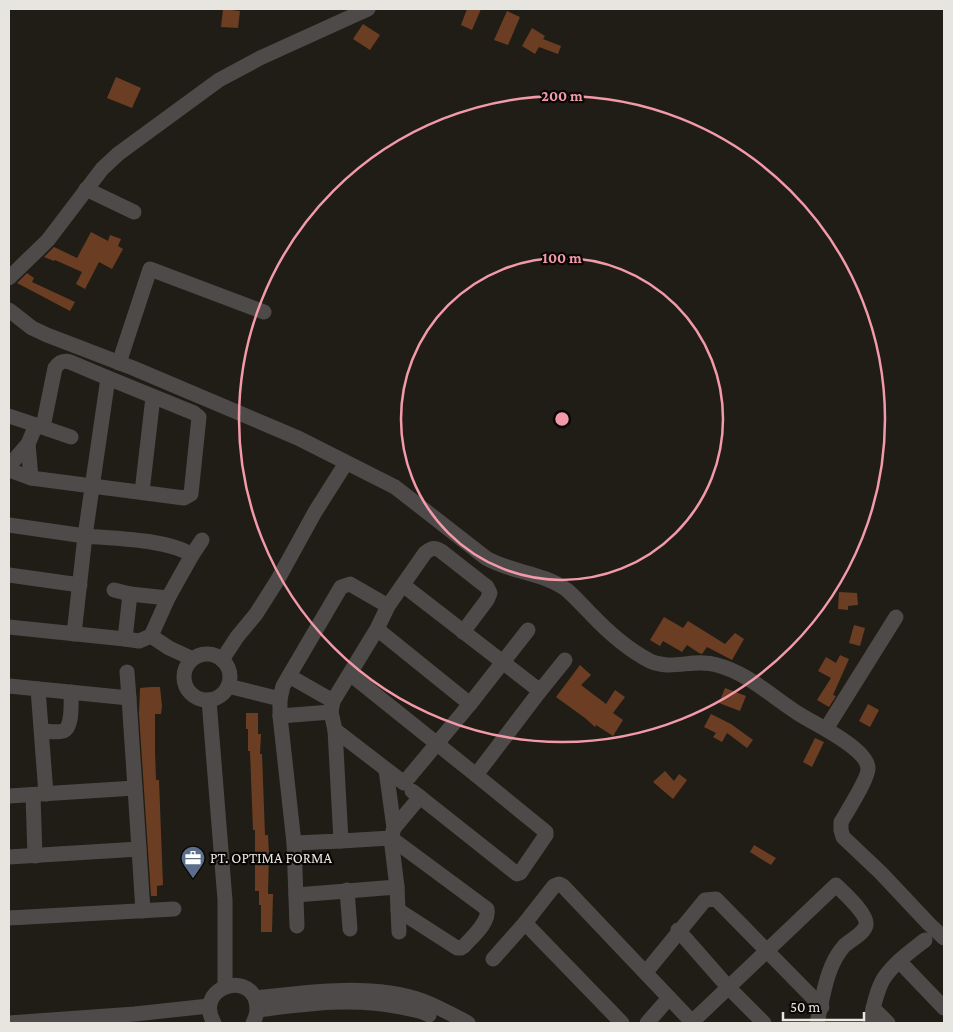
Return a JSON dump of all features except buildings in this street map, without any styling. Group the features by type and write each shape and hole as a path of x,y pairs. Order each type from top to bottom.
{"street":[{"path":"9,278 48,240 102,169 114,158 219,80 260,58 368,9"},
{"path":"86,189 134,212"},
{"path":"119,362 150,269 264,312"},
{"path":"9,310 32,328 47,335 119,362 298,438 395,487 486,558 498,565 545,577 568,591 600,624 630,650 652,662 667,666 703,663 728,668 769,691 804,718 846,742 864,759 868,768 866,776 841,822 842,837 881,873 944,938"},
{"path":"70,362 108,378 197,414 199,417 190,499 32,478 9,468 28,444 39,426 55,368 59,363 70,362"},
{"path":"74,634 85,536 94,485 108,378"},
{"path":"142,492 152,397"},
{"path":"9,416 71,437"},
{"path":"28,444 32,478"},
{"path":"222,660 278,581 315,512 346,463"},
{"path":"9,525 175,547 192,555"},
{"path":"9,627 139,641 151,636 168,598 202,540"},
{"path":"341,841 332,707 377,629 388,606 430,548 436,548 441,551 487,587 490,593 488,600 463,632"},
{"path":"9,575 80,585"},
{"path":"298,926 294,843 280,716 280,698 283,686 340,587 350,584 388,606"},
{"path":"403,585 540,691"},
{"path":"114,590 130,594 168,598"},
{"path":"125,639 130,594"},
{"path":"826,729 896,617"},
{"path":"377,629 470,704"},
{"path":"404,784 528,630"},
{"path":"151,636 169,648 193,659"},
{"path":"208,654 222,660 229,673 228,686 220,696 209,700 197,698 192,694 185,683 185,670 193,659 208,654"},
{"path":"476,775 565,660"},
{"path":"127,672 143,910"},
{"path":"335,730 517,874 520,873 546,835 546,832 350,674"},
{"path":"289,676 332,707"},
{"path":"9,686 129,698"},
{"path":"228,686 280,698"},
{"path":"35,856 42,731 38,689"},
{"path":"42,731 63,731 68,728 70,723 71,692"},
{"path":"209,700 225,900 225,987"},
{"path":"280,716 332,707"},
{"path":"386,770 397,887 399,932"},
{"path":"9,796 135,788"},
{"path":"294,843 341,841 392,833 420,797"},
{"path":"392,833 487,910 488,914 485,921 464,946 457,948 398,910"},
{"path":"9,857 139,849"},
{"path":"493,960 526,923 554,886 559,884 646,972 693,1023 728,987 836,885 861,912 866,925 863,930 844,946 836,957 828,977 817,1023"},
{"path":"296,895 397,887"},
{"path":"347,890 350,929"},
{"path":"646,972 704,900 716,899 822,1007"},
{"path":"9,918 174,909"},
{"path":"526,923 622,1023"},
{"path":"678,930 728,987 764,1023"},
{"path":"870,1023 873,1008 884,978 899,961 925,940"},
{"path":"899,961 943,1004"},
{"path":"211,1015 215,994 225,987 234,985 250,991 255,1010"},
{"path":"255,1010 326,992 368,992 396,994 423,1001 468,1023"},
{"path":"647,1023 669,998"},
{"path":"255,1010 338,1002 380,1003 421,1011 446,1023"},
{"path":"873,1008 888,1023"},
{"path":"9,1023 135,1014 211,1015"},
{"path":"119,1023 211,1015"}],"place":[{"name":"PT. OPTIMA FORMA","path":"193,879"}]}
